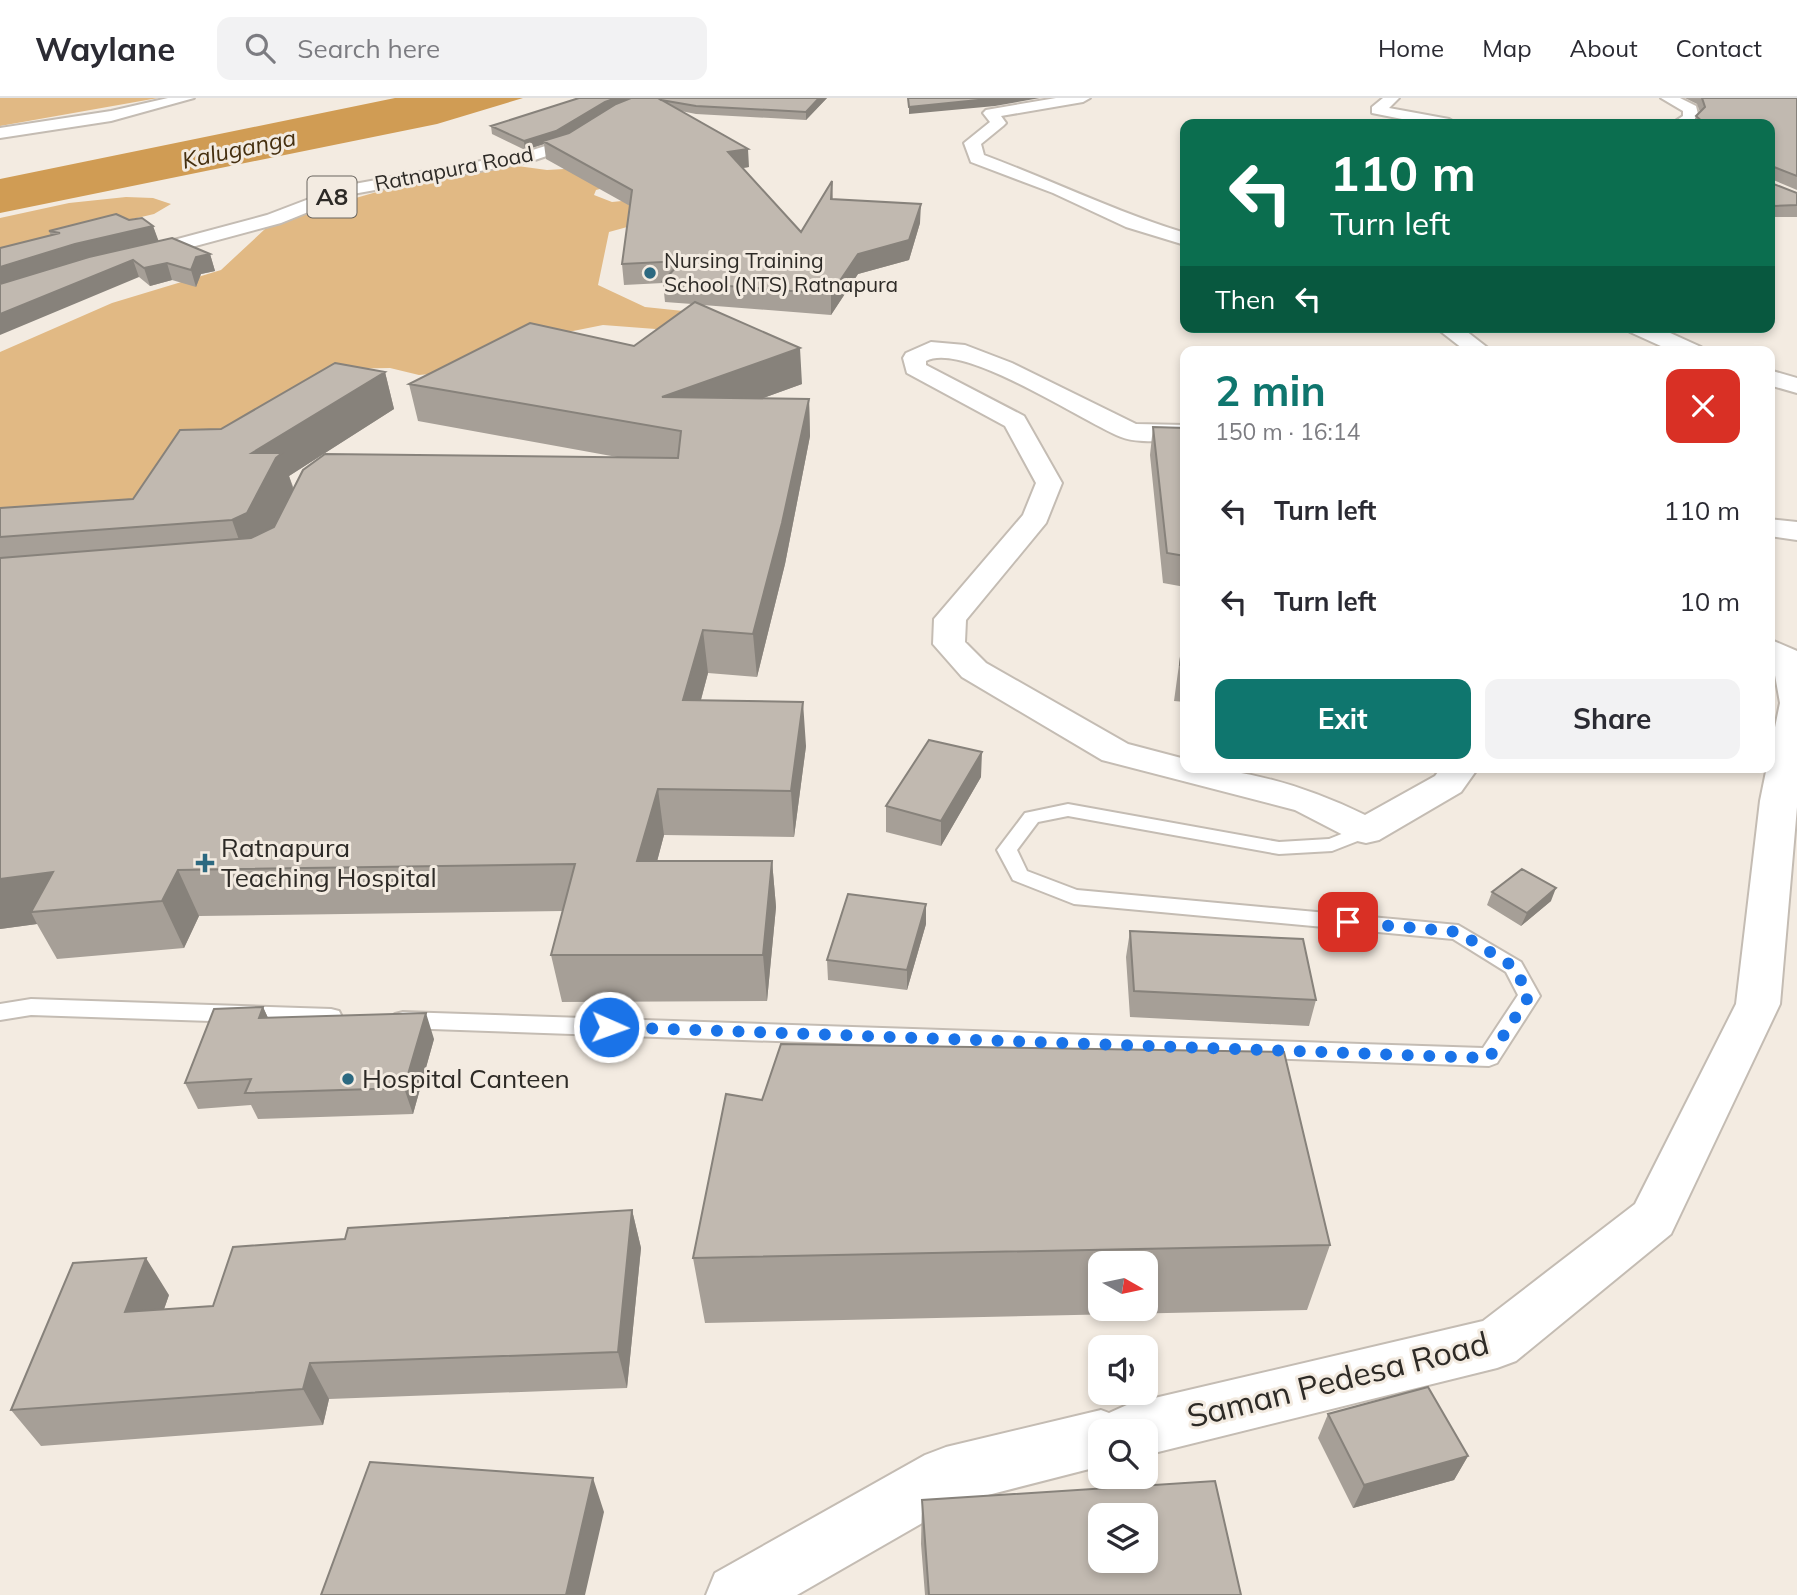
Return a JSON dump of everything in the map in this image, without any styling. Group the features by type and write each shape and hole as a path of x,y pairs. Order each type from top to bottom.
{"main road":[{"path":"0,133 111,116 187,98"},
{"name":"Ratnapura Road","path":"116,261 224,235 349,190 523,159 564,145 612,115 660,98"},
{"path":"1083,98 991,113 998,123 972,143 977,158 1059,189 1133,223 1180,237"},
{"path":"1392,98 1377,110 1423,119"},
{"path":"1668,98 1691,110 1689,119"},
{"path":"1455,333 1473,346"},
{"path":"1651,333 1680,346"},
{"path":"1180,433 1131,432 1004,368 957,350 931,349 914,358 915,368 1016,421 1049,483 1036,517 950,619 949,644 974,670 1115,752 1180,769"},
{"path":"1775,379 1797,386"},
{"path":"1775,528 1797,531"},
{"name":"Saman Pedesa Road","path":"1158,1425 1497,1343 1653,1219 1758,1004 1779,801 1797,702 1788,659 1775,652"},
{"path":"1196,773 1308,802 1366,831 1448,784 1457,773"},
{"path":"737,1595 946,1476 1088,1441"}],"lane":[{"path":"378,1019 1489,1058 1529,996 1514,967 1458,932 1074,897 1020,875 1007,850 1032,817 1068,810 1279,848 1332,845 1366,831"},
{"path":"0,1012 31,1007 350,1018"}],"shaded area":[{"path":"0,98 158,98 0,126"},
{"path":"510,165 547,170 581,168 626,182 596,190 594,195 612,202 653,198 638,224 609,232 598,285 645,307 721,315 708,333 603,325 558,334 453,372 419,375 390,368 335,369 134,500 0,524 0,352 112,303 221,270 265,229 321,208 394,187"},
{"path":"126,197 153,198 171,204 154,214 78,232 0,258 0,218 69,203"}],"water":[{"name":"Kaluganga","path":"395,98 523,98 437,124 0,213 0,179"}],"building":[{"path":"579,98 616,98 556,131 524,141 491,126"},
{"path":"631,98 658,98 748,149 728,152 801,232 832,181 831,199 921,204 909,240 858,254 831,294 663,281 682,261 622,264 632,190 543,141 569,133 616,104"},
{"path":"658,98 819,98 806,112 696,106"},
{"path":"908,98 998,98 909,107"},
{"path":"1702,98 1797,98 1797,176 1775,167 1775,119 1699,119 1696,116 1705,107"},
{"path":"1775,185 1797,193 1797,205 1775,206"},
{"path":"116,214 129,220 142,218 153,226 75,244 0,267 0,248 60,233 49,231"},
{"path":"172,238 210,254 196,257 191,270 167,263 144,268 133,260 0,314 0,284 89,257"},
{"path":"695,302 800,348 662,397 809,399 782,523 753,634 703,630 683,700 803,702 791,791 658,789 637,861 772,861 763,955 551,955 575,864 178,870 162,901 31,912 53,872 0,879 0,558 251,538 274,527 303,470 325,454 678,458 681,431 409,384 530,323 634,346"},
{"path":"335,363 385,372 252,453 282,453 276,458 247,513 232,520 0,537 0,508 133,499 180,430 221,429"},
{"path":"1153,427 1180,428 1180,555 1167,553"},
{"path":"929,740 982,752 941,821 886,806"},
{"path":"1522,869 1556,888 1527,913 1492,892"},
{"path":"848,894 926,904 907,970 827,960"},
{"path":"1130,931 1303,939 1316,1000 1134,991"},
{"path":"263,1007 259,1018 426,1013 404,1088 245,1093 251,1079 185,1083 214,1009"},
{"path":"781,1044 1284,1052 1330,1245 693,1258 726,1094 762,1100"},
{"path":"632,1210 618,1352 310,1363 303,1389 11,1410 73,1263 146,1258 125,1312 213,1306 233,1247 345,1239 348,1228"},
{"path":"1428,1387 1468,1456 1364,1485 1328,1414"},
{"path":"370,1462 593,1478 566,1595 321,1595"},
{"path":"1215,1481 1241,1595 929,1595 922,1500 1092,1489 1158,1489 1158,1485"}],"place":[{"name":"Nursing Training School (NTS) Ratnapura","path":"650,273"},
{"name":"Ratnapura Teaching Hospital","path":"205,863"},
{"name":"Hospital Canteen","path":"348,1079"}],"route":[{"path":"609,1027 1489,1058 1529,996 1514,967 1458,932 1348,922"}]}
